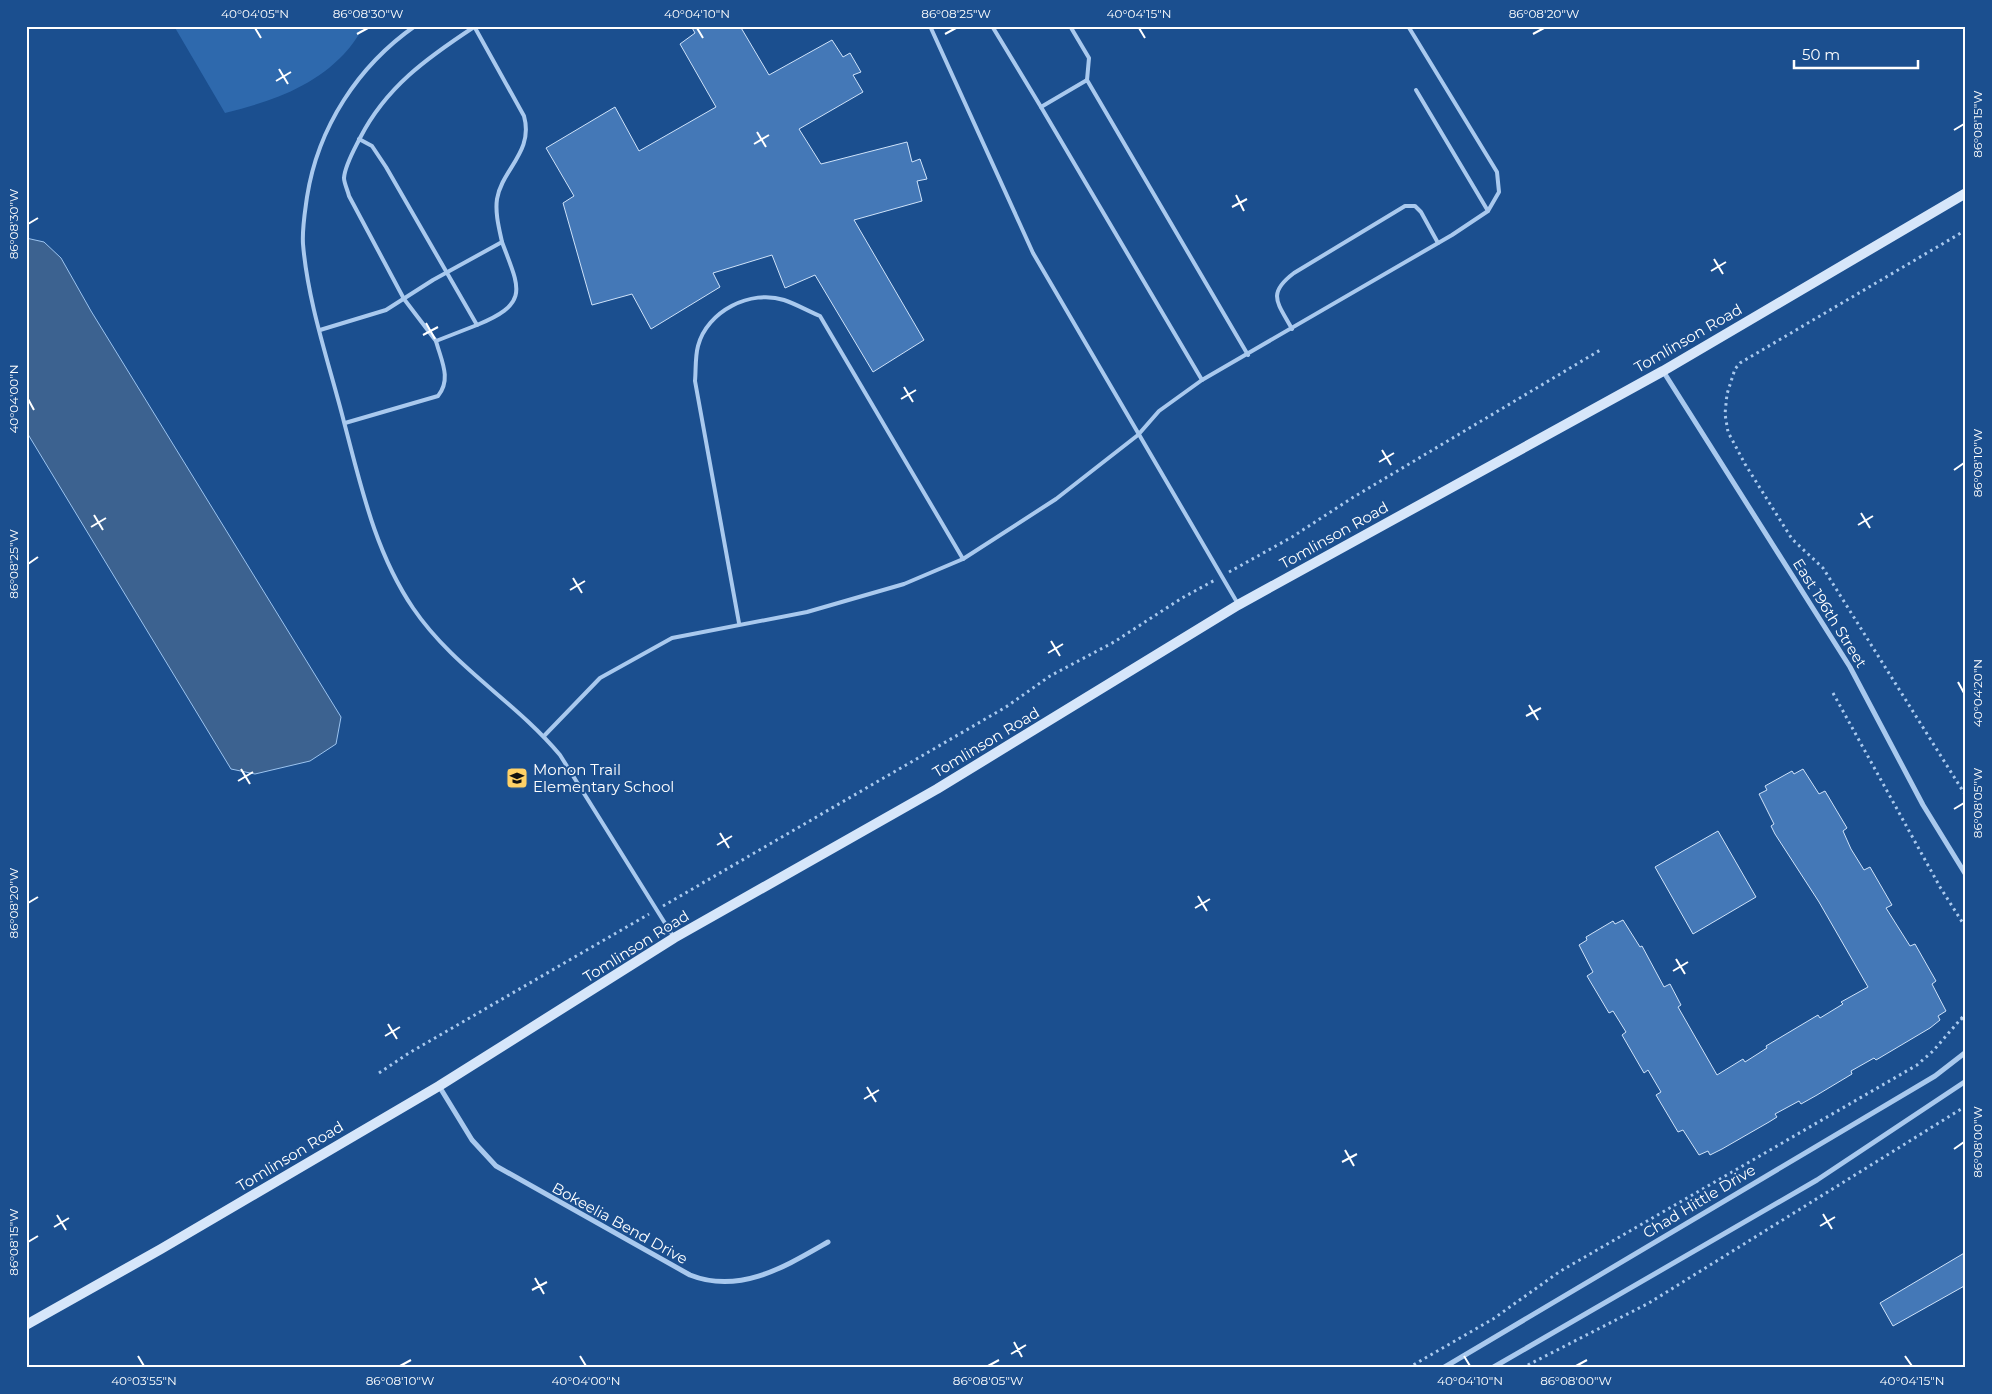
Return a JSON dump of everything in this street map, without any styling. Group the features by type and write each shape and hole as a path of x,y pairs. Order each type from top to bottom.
{"street":[{"name":"Tomlinson Road","path":"26,1325 162,1249 439,1086 674,938 937,789 1238,605 1663,370 1966,193"},
{"name":"East 196th Street","path":"1663,370 1842,654 1934,824 1966,875"},
{"name":"Chad Hittle Drive","path":"1443,1368 1935,1076 1966,1052"},
{"path":"1492,1368 1833,1170 1966,1081"},
{"name":"Bokeelia Bend Drive","path":"439,1086 472,1140 496,1166 690,1276 714,1282 745,1281 776,1270 828,1242"}],"lane":[{"path":"415,26 389,46 350,89 325,133 315,160 306,206 303,242 320,330 368,512 384,554 411,605 449,653 544,736 574,776 674,938"},
{"path":"345,423 438,396 446,383 436,342 404,299 349,196 344,178 351,155 371,116 394,88 420,64 474,26 524,116 527,129 522,147 497,197 496,213 502,242 518,286 513,305 497,317 436,342"},
{"path":"930,26 1033,253 1238,605"},
{"path":"992,26 1202,380"},
{"path":"1070,26 1090,58 1087,80 1248,355"},
{"path":"544,736 600,678 672,638 807,612 904,584 963,560 1056,499 1138,435 1159,411 1202,380 1438,243 1488,211 1499,192 1497,172 1408,26"},
{"path":"1041,107 1087,80"},
{"path":"1416,90 1488,211"},
{"path":"359,139 372,146 386,167 477,325"},
{"path":"1292,329 1276,300 1276,292 1280,284 1294,273 1405,206 1414,206 1422,212 1438,243"},
{"path":"320,330 386,310 447,272 502,242"},
{"path":"739,624 694,381 698,346 708,325 723,311 756,296 783,299 820,316 963,560"}],"path":[{"path":"1966,230 1740,363 1730,380 1725,414 1728,432 1745,464 1792,539 1823,568 1966,796"},
{"path":"378,1073 409,1053 1006,707 1050,676 1114,642 1182,598 1292,537 1352,498 1602,349"},
{"path":"1833,693 1940,887 1966,928"},
{"path":"1408,1368 1493,1319 1559,1272 1917,1065 1933,1051 1966,1013"},
{"path":"1962,1018 1966,1022"},
{"path":"1522,1368 1643,1306 1966,1106"}],"shaded area":[{"path":"174,26 365,26 344,54 332,66 304,85 258,104 225,113"},
{"path":"26,238 44,242 61,258 91,311 341,717 336,744 310,761 255,774 231,769 26,431"}],"building":[{"path":"691,26 740,26 769,75 832,40 843,57 850,53 861,72 853,75 863,92 799,129 821,164 907,142 912,162 920,159 927,179 917,181 922,201 854,220 924,340 873,372 815,275 785,288 772,255 713,273 720,287 651,329 632,294 592,305 563,203 574,196 546,148 615,107 639,151 716,107 680,44 695,33"},
{"path":"1803,769 1819,794 1825,791 1847,828 1843,831 1851,849 1864,870 1870,867 1892,905 1886,908 1910,946 1915,944 1936,981 1932,984 1946,1011 1938,1016 1940,1020 1930,1028 1876,1060 1874,1058 1851,1071 1852,1074 1817,1095 1801,1104 1799,1101 1775,1114 1777,1117 1722,1149 1710,1155 1708,1151 1699,1155 1683,1130 1678,1132 1656,1095 1661,1092 1648,1070 1644,1073 1622,1035 1626,1032 1613,1011 1609,1013 1587,976 1593,972 1579,945 1587,940 1586,937 1613,921 1615,924 1623,920 1640,947 1642,946 1664,987 1670,984 1681,1005 1678,1007 1717,1075 1743,1059 1745,1062 1767,1048 1766,1046 1818,1015 1820,1018 1843,1004 1841,1002 1868,987 1819,902 1775,834 1771,826 1774,824 1759,794 1767,790 1765,786 1792,771 1794,774"},
{"path":"1718,831 1756,897 1693,934 1655,867"},
{"path":"1966,1252 1966,1285 1893,1326 1880,1303"}],"place":[{"name":"Monon Trail Elementary School","path":"517,778"}]}
